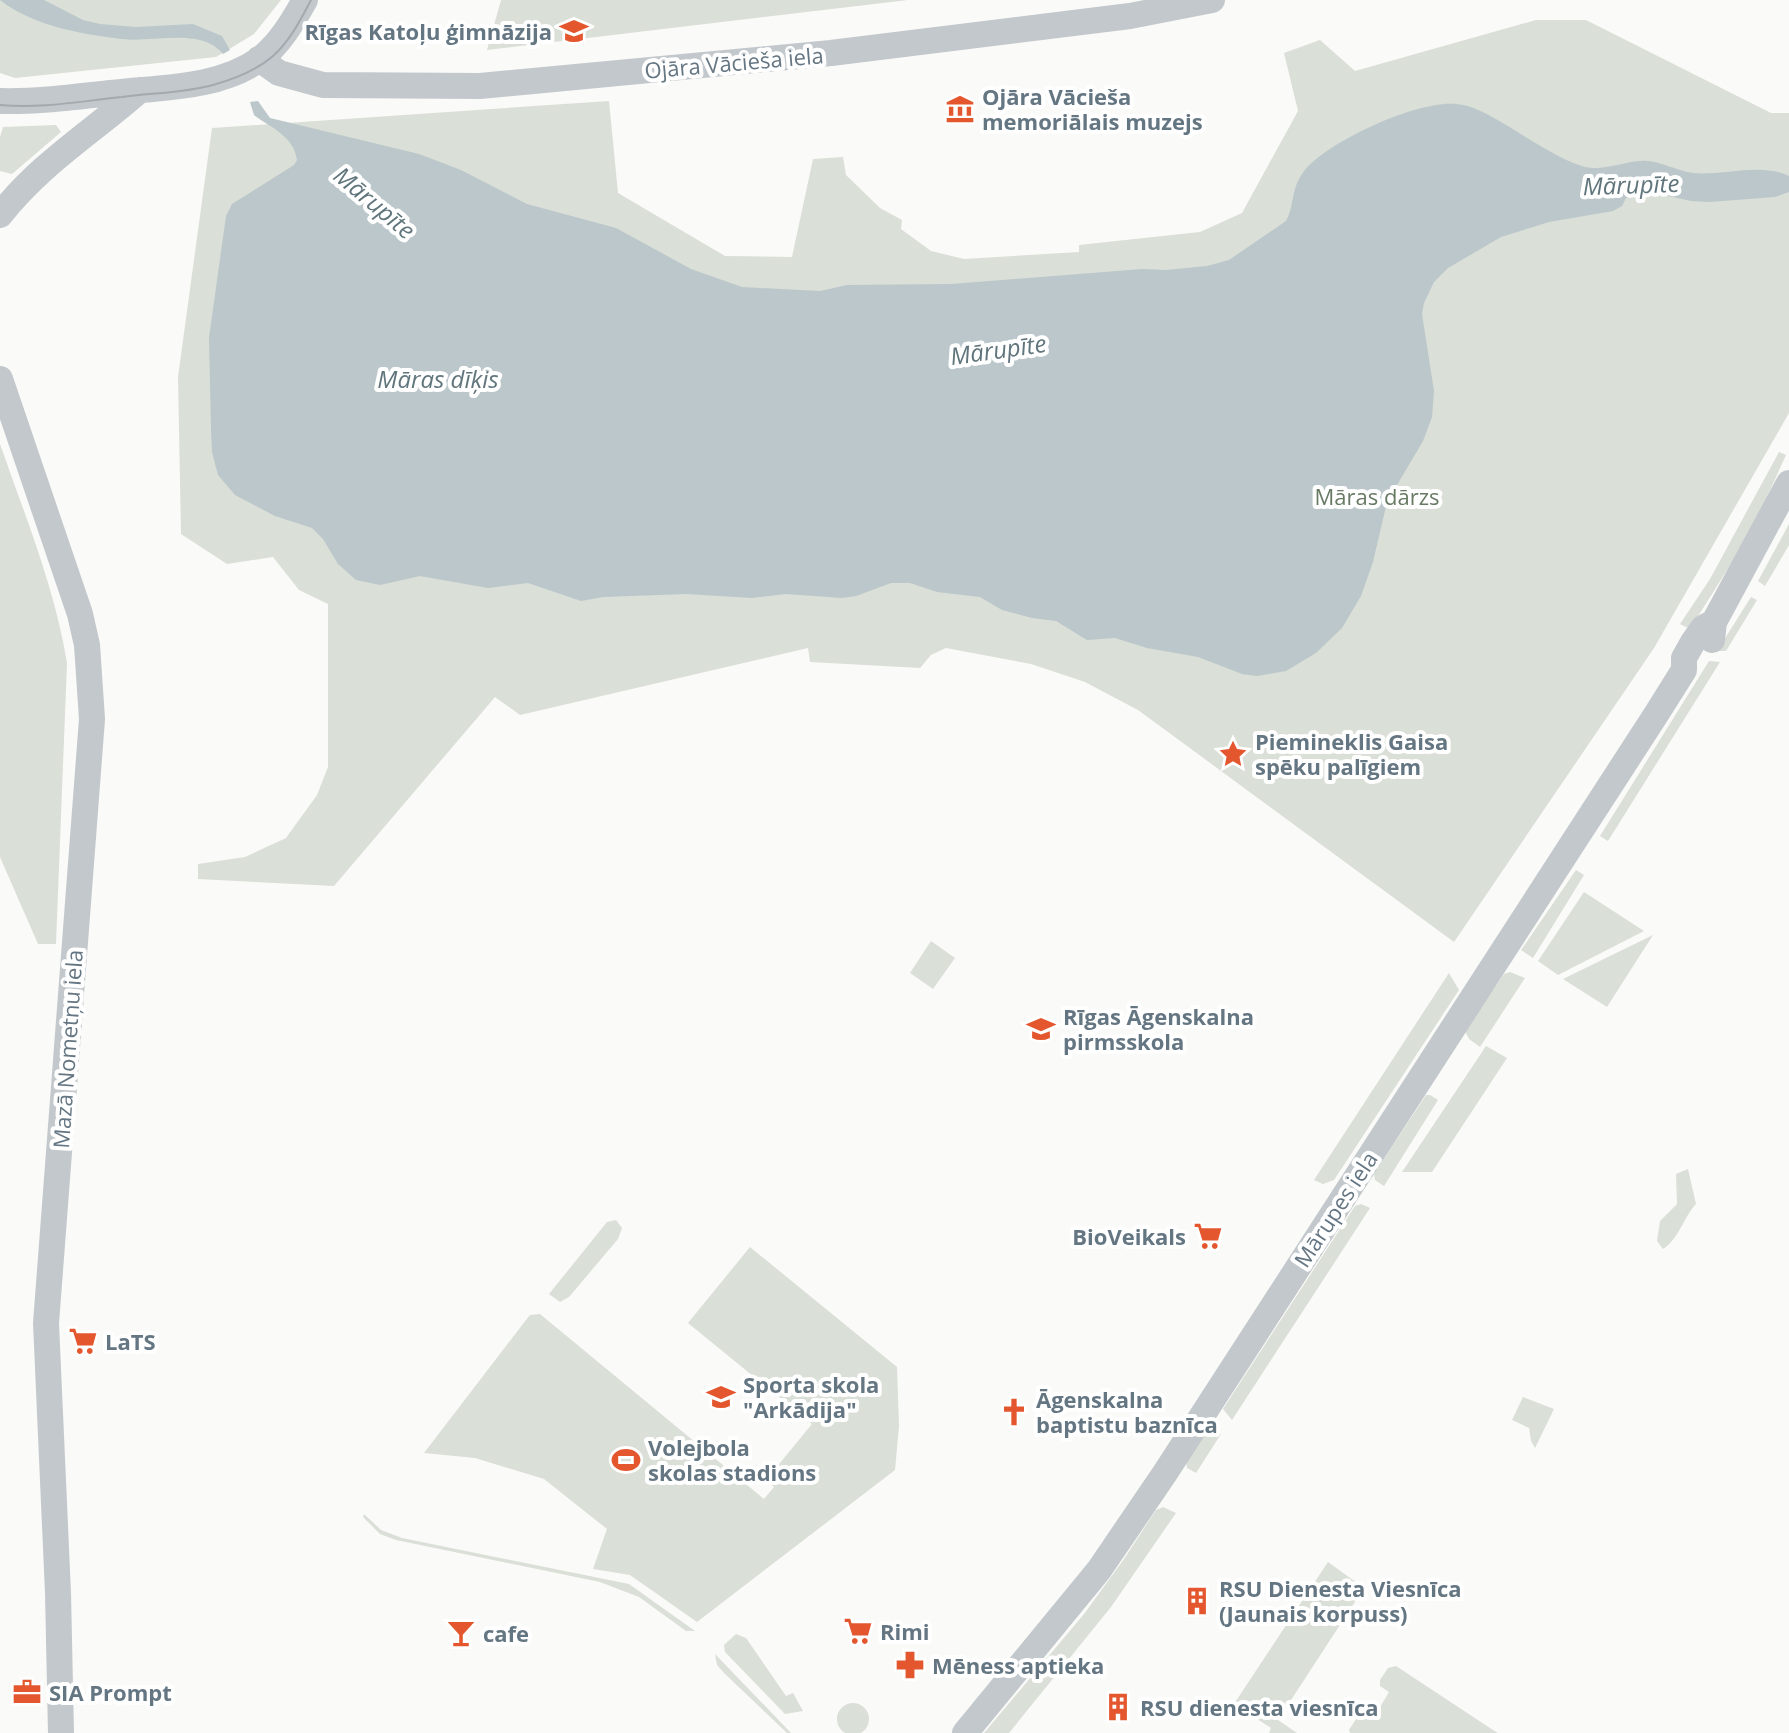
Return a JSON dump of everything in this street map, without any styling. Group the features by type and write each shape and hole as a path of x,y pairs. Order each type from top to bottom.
{"street":[{"path":"0,101 141,90 220,78 259,59 283,35 305,0"},
{"name":"Ojāra Vācieša iela","path":"259,59 279,73 323,85 480,86 831,53 1130,16 1212,0"},
{"path":"0,215 54,157 141,90"},
{"name":"Mazā Nometņu iela","path":"0,379 80,614 91,678 91,734 46,1323 61,1733"},
{"name":"Mārupes iela","path":"965,1733 1099,1570 1140,1509 1684,670 1684,658 1703,628 1714,622 1789,483"}],"green space":[{"path":"0,0 281,0 254,34 216,57 15,78 0,73"},
{"name":"Rīgas Katoļu ģimnāzija","path":"501,0 908,0 487,50"},
{"name":"Māras dārzs","path":"1536,20 1586,20 1771,113 1789,113 1789,413 1654,648 1454,942 1138,710 1085,682 1031,664 946,648 931,655 920,668 810,662 808,648 520,715 495,697 334,886 198,879 198,864 245,857 286,838 317,795 328,767 328,604 299,590 273,557 227,564 181,534 178,377 212,128 609,101 618,193 725,256 792,257 813,159 843,157 846,175 880,208 902,220 901,229 931,251 964,259 1079,252 1079,245 1200,232 1242,213 1298,111 1284,53 1320,40 1355,71"},
{"path":"56,125 61,132 12,174 0,171 3,127"},
{"path":"0,444 47,580 67,663 56,944 38,944 0,857"},
{"path":"1779,452 1786,455 1751,532 1690,629 1680,624 1710,579"},
{"path":"1789,524 1789,545 1765,586 1758,581"},
{"path":"1751,597 1757,600 1726,651 1717,651"},
{"path":"1709,661 1720,662 1608,841 1600,836"},
{"path":"1576,870 1584,875 1533,958 1521,950"},
{"path":"1584,892 1644,931 1558,975 1538,961"},
{"path":"1653,935 1607,1007 1563,979"},
{"path":"931,941 955,958 933,989 910,973"},
{"path":"1510,972 1525,978 1480,1047 1469,1039 1465,1031 1504,974"},
{"path":"1449,973 1459,990 1334,1180 1323,1184 1314,1180"},
{"path":"1486,1046 1507,1058 1432,1172 1402,1172"},
{"path":"1426,1095 1438,1100 1384,1186 1375,1180 1374,1174"},
{"path":"1688,1169 1696,1204 1673,1240 1663,1249 1657,1241 1660,1221 1677,1204 1676,1174"},
{"path":"1361,1204 1370,1208 1232,1420 1223,1409 1355,1206"},
{"path":"616,1220 622,1228 618,1239 569,1297 560,1302 549,1294 607,1222"},
{"path":"750,1247 897,1367 899,1426 895,1470 697,1622 630,1575 593,1569 607,1529 544,1479 475,1458 424,1453 530,1315 540,1314 764,1499 774,1487 766,1480 812,1424 688,1323"},
{"path":"1523,1397 1554,1409 1535,1448 1529,1428 1512,1420"},
{"path":"1210,1426 1221,1434 1196,1473 1187,1468 1186,1460"},
{"path":"1163,1507 1176,1513 1111,1607 1009,1733 984,1733 1084,1614 1156,1510"},
{"path":"364,1514 381,1530 402,1538 629,1584 695,1631 686,1631 639,1597 600,1582 396,1540 380,1534 363,1517"},
{"path":"1328,1562 1364,1588 1278,1720 1297,1733 1269,1733 1271,1728 1234,1704"},
{"path":"736,1634 746,1638 786,1696 793,1693 803,1711 785,1714 725,1652 724,1645"},
{"path":"715,1654 791,1733 787,1733 724,1673 717,1665"},
{"path":"1396,1666 1498,1733 1350,1733 1365,1705 1379,1709 1389,1692 1380,1686 1380,1680 1388,1668"},
{"path":"853,1703 864,1708 869,1719 864,1730 853,1735 842,1730 837,1719 842,1708"}],"water":[{"path":"0,0 44,0 83,20 100,24 136,27 193,24 222,36 230,50 223,54 214,46 189,38 134,40 74,31 27,16"},
{"name":"Māras dīķis","path":"258,101 270,118 419,154 461,170 527,204 616,228 691,269 742,287 820,291 847,285 951,284 1207,266 1229,260 1286,221 1304,171 1333,147 1375,125 1440,104 1456,104 1479,110 1582,166 1598,168 1647,161 1693,173 1766,170 1789,176 1789,192 1775,197 1710,202 1664,195 1626,198 1622,206 1613,211 1549,222 1501,237 1448,268 1434,282 1422,314 1434,391 1432,417 1423,441 1387,502 1373,562 1361,596 1342,628 1316,653 1286,671 1257,676 1242,674 1198,657 1147,648 1115,638 1087,640 1056,621 1002,610 980,597 937,592 910,583 891,583 842,598 786,594 752,598 687,594 603,597 581,601 528,583 488,588 420,576 380,585 356,580 338,564 323,539 312,528 275,516 235,495 218,475 212,452 209,338 226,216 232,204 294,165 297,160 287,139 254,115 250,102"}],"tram line":[{"path":"0,105 46,105 179,91 229,80 260,66 273,56 295,30 311,0"}],"place":[{"name":"Rīgas Katoļu ģimnāzija","path":"574,31"},
{"name":"Ojāra Vācieša memoriālais muzejs","path":"960,109"},
{"name":"Piemineklis Gaisa spēku palīgiem","path":"1233,754"},
{"name":"Rīgas Āgenskalna pirmsskola","path":"1041,1029"},
{"name":"BioVeikals","path":"1208,1236"},
{"name":"LaTS","path":"83,1341"},
{"name":"Sporta skola \"Arkādija\"","path":"721,1397"},
{"name":"Āgenskalna baptistu baznīca","path":"1014,1412"},
{"name":"Volejbola skolas stadions","path":"626,1460"},
{"name":"RSU Dienesta Viesnīca (Jaunais korpuss)","path":"1197,1601"},
{"name":"Rimi","path":"858,1631"},
{"name":"cafe","path":"461,1633"},
{"name":"Mēness aptieka","path":"910,1665"},
{"name":"SIA Prompt","path":"27,1692"},
{"name":"RSU dienesta viesnīca","path":"1118,1707"}],"water label":[{"name":"Mārupīte","path":"1631,184"},
{"name":"Mārupīte","path":"375,202"},
{"name":"Mārupīte","path":"998,349"}]}
